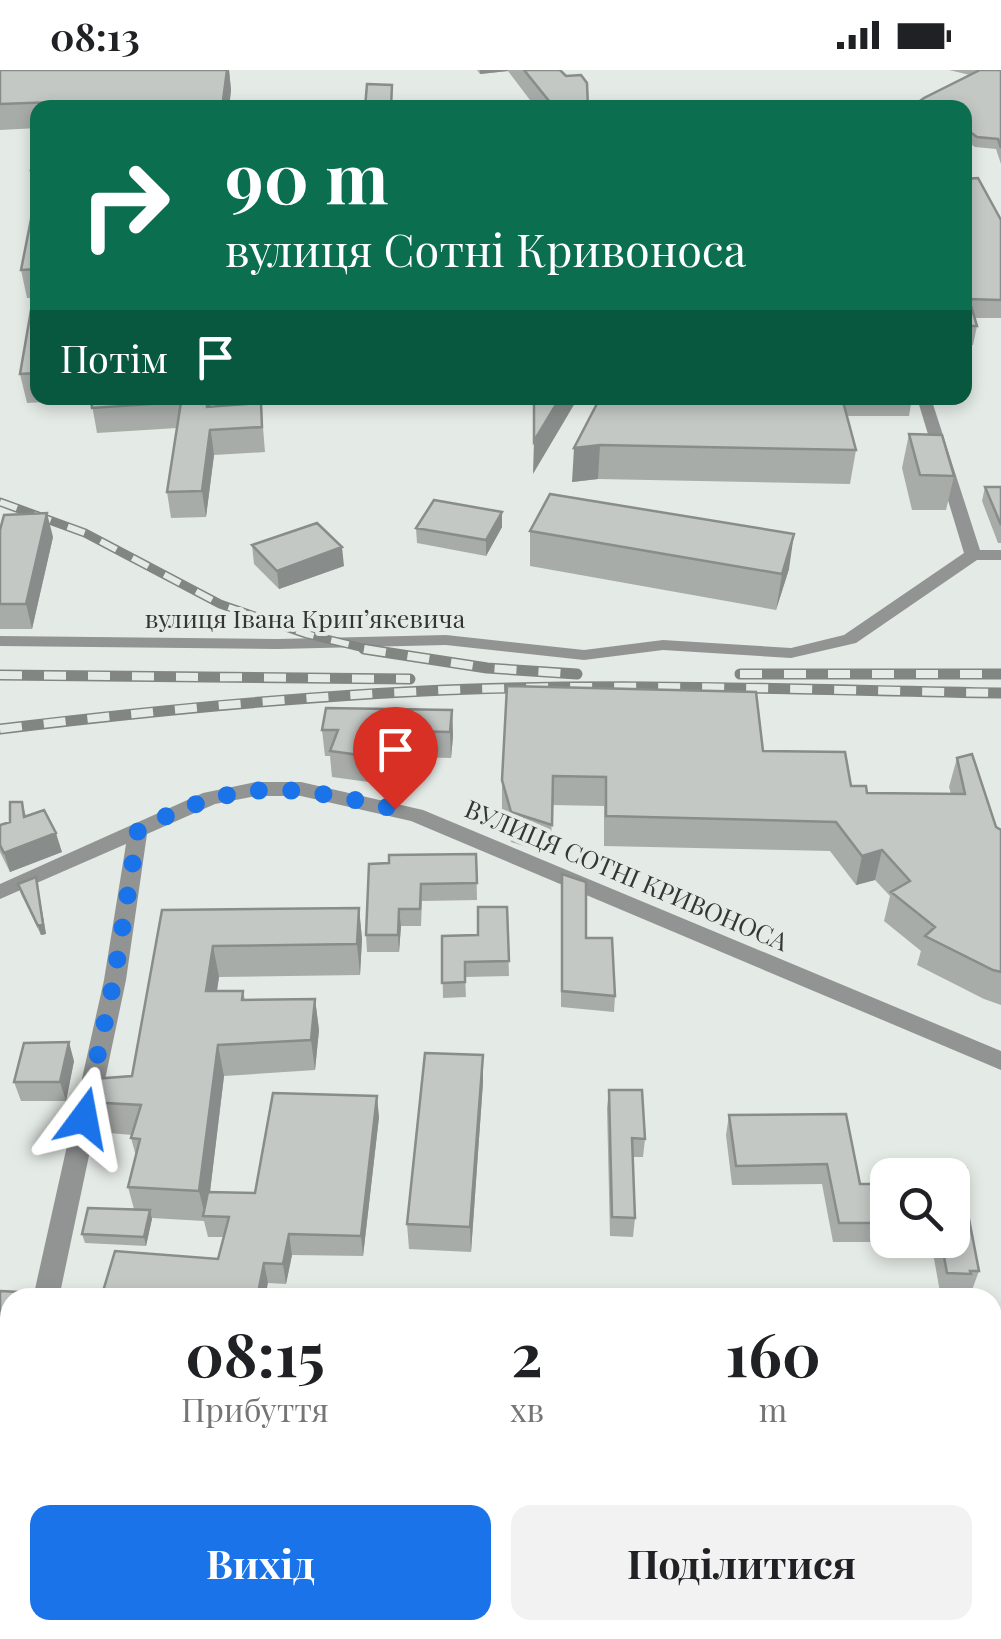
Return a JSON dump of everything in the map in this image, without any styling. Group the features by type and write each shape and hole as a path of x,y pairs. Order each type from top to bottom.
{"street":[{"path":"926,405 973,555 1001,555"},
{"name":"вулиця Івана Крипʼякевича","path":"0,641 278,644 446,640 584,655 663,645 791,653 850,640 973,555"},
{"name":"ВУЛИЦЯ СОТНІ КРИВОНОСА","path":"0,892 210,798 256,789 301,789 395,809 582,882 821,987 1001,1060"},
{"path":"48,1288 114,980 138,830"}],"building":[{"path":"0,70 227,70 223,100 30,100 0,104"},
{"path":"524,70 560,70 566,76 581,75 587,83 588,100 548,100"},
{"path":"980,70 1001,70 1001,148 998,139 972,133 972,100 921,100"},
{"path":"367,84 392,85 391,100 366,100"},
{"path":"972,178 978,178 1001,220 1001,300 972,299"},
{"path":"30,224 30,269 21,270"},
{"path":"30,316 30,373 20,374"},
{"path":"92,405 136,405 92,408"},
{"path":"181,405 261,405 262,427 210,430 202,491 167,492"},
{"path":"534,405 556,405 534,441"},
{"path":"596,405 844,405 856,450 600,445 574,448"},
{"path":"909,434 942,435 954,476 920,475"},
{"path":"985,487 1001,487 1001,525"},
{"path":"550,494 794,534 782,574 530,531"},
{"path":"434,500 502,512 486,540 416,528"},
{"path":"47,513 26,604 0,604 0,530 4,515"},
{"path":"317,523 342,547 277,571 252,545"},
{"path":"507,686 756,692 763,751 845,752 851,786 866,786 867,793 965,794 957,758 972,754 996,827 1001,830 1001,972 925,936 935,927 891,892 910,881 882,850 862,856 836,822 606,816 606,777 553,776 552,825 511,812 502,780"},
{"path":"326,708 452,710 450,732 407,731 397,760 330,751 338,730 322,730"},
{"path":"10,802 22,802 24,817 44,810 56,833 4,853 0,825 10,822"},
{"path":"476,854 477,883 421,884 420,909 399,909 398,935 366,935 369,864 389,863 389,855"},
{"path":"562,874 586,882 586,938 612,938 615,996 562,991"},
{"path":"36,877 43,924 38,926 18,884"},
{"path":"478,907 507,907 509,961 465,962 465,982 442,983 442,936 478,935"},
{"path":"359,908 357,944 213,946 206,991 243,991 242,1000 315,999 311,1040 218,1045 199,1191 128,1187 140,1139 131,1138 141,1105 88,1102 93,1079 132,1076 162,910"},
{"path":"69,1042 60,1082 14,1082 24,1043"},
{"path":"425,1053 483,1055 470,1227 407,1224"},
{"path":"609,1090 642,1090 645,1139 632,1138 635,1218 612,1217"},
{"path":"273,1093 377,1096 361,1236 289,1234 283,1264 264,1263 259,1288 104,1288 115,1251 218,1259 229,1217 203,1216 208,1192 255,1193"},
{"path":"846,1114 860,1184 870,1184 870,1223 839,1223 827,1164 736,1166 729,1115"},
{"path":"88,1208 150,1210 144,1237 82,1234"},
{"path":"970,1224 979,1271 947,1273 944,1258 970,1258"}],"railway":[{"path":"0,502 85,533 220,604 306,634 374,651"},
{"path":"364,649 374,651"},
{"path":"374,651 487,668 577,674"},
{"path":"740,674 1001,674"},
{"path":"0,675 410,679"},
{"path":"0,729 265,702 496,688 1001,693"}],"route":[{"path":"84,1118 114,980 138,830 210,798 256,789 301,789 395,809"}]}
